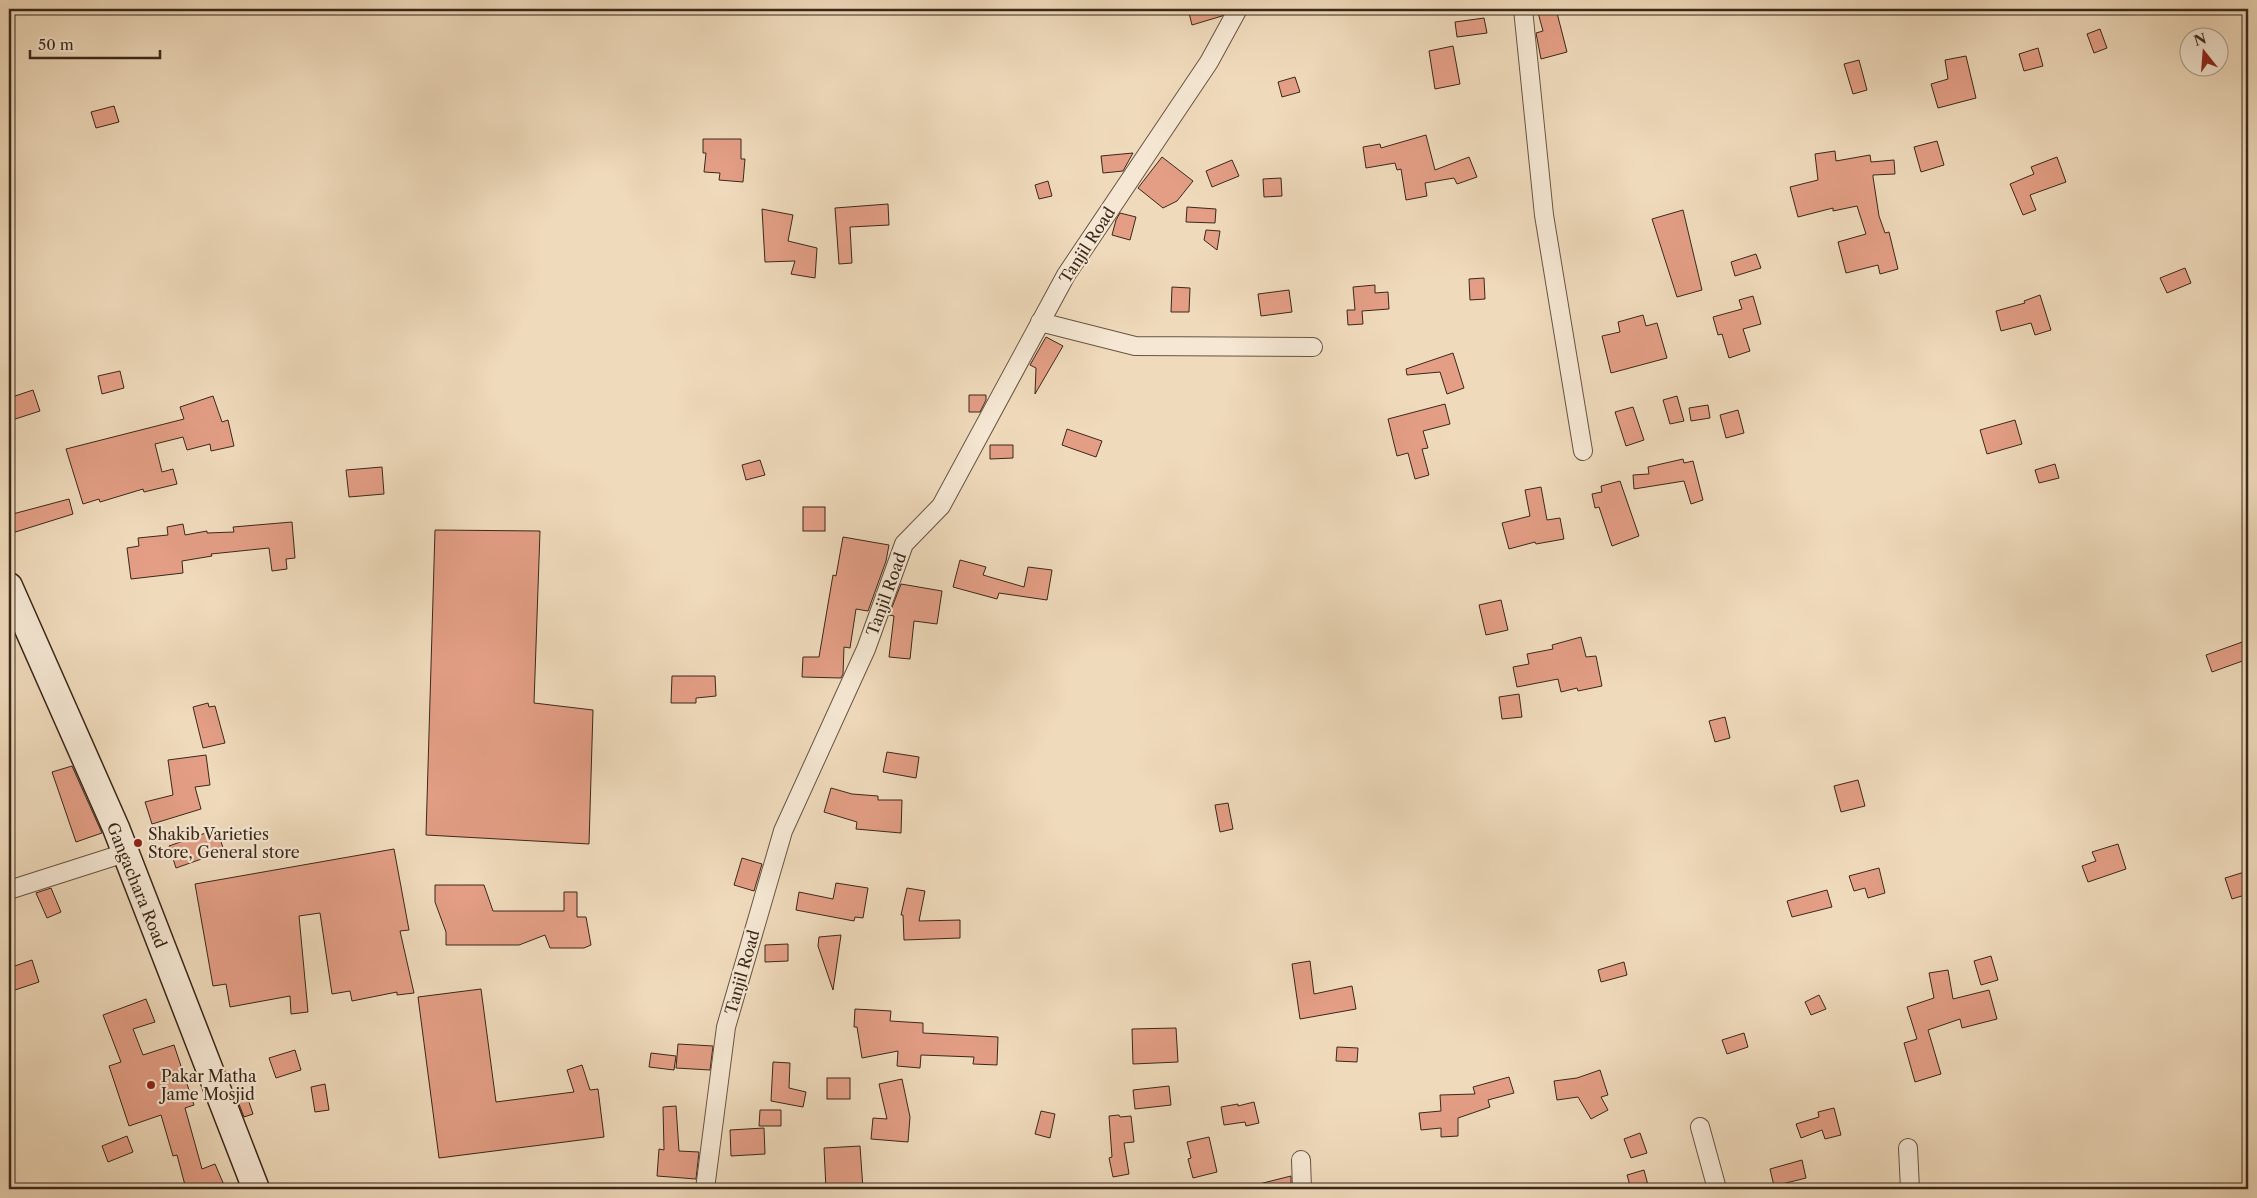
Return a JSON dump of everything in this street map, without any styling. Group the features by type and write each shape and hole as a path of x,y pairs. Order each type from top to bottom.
{"main road":[{"name":"Gangachara Road","path":"10,592 125,854 256,1189"}],"street":[{"name":"Tanjil Road","path":"705,1189 726,1027 784,831 866,649 904,544 941,506 1066,276 1208,62 1238,9"},
{"path":"1523,9 1544,215 1583,451"},
{"path":"1040,322 1135,346 1313,347"},
{"path":"9,890 125,854"},
{"path":"1700,1127 1717,1189"},
{"path":"1908,1148 1910,1189"},
{"path":"1301,1160 1302,1189"}],"building":[{"path":"1188,9 1226,9 1222,16 1192,25"},
{"path":"1537,9 1556,9 1567,52 1541,59 1536,33 1543,31"},
{"path":"1484,18 1487,33 1457,37 1455,22"},
{"path":"2100,29 2107,48 2094,53 2087,34"},
{"path":"1453,46 1460,84 1435,89 1429,51"},
{"path":"2038,48 2043,66 2024,71 2019,54"},
{"path":"1966,56 1976,98 1938,108 1931,84 1948,79 1945,60"},
{"path":"1859,60 1867,90 1853,94 1844,64"},
{"path":"1295,77 1300,92 1282,97 1278,82"},
{"path":"114,106 119,122 96,128 91,112"},
{"path":"1426,135 1435,170 1469,157 1477,177 1457,184 1454,178 1425,183 1427,196 1406,200 1401,169 1397,170 1395,163 1366,168 1363,147 1380,144 1381,148"},
{"path":"703,139 741,139 741,159 745,159 743,182 719,180 720,173 704,172 706,153 703,153"},
{"path":"1937,141 1944,165 1921,172 1914,147"},
{"path":"1835,151 1836,161 1870,155 1871,162 1894,160 1895,174 1873,175 1873,177 1879,216 1885,233 1889,232 1898,269 1880,274 1878,265 1846,273 1838,242 1866,234 1857,206 1833,211 1833,208 1798,217 1790,187 1818,180 1815,154"},
{"path":"1133,153 1123,171 1103,173 1101,156"},
{"path":"1162,157 1193,181 1177,201 1163,208 1138,188"},
{"path":"2057,157 2066,182 2030,195 2036,210 2023,215 2010,184 2034,174 2031,167"},
{"path":"1232,160 1239,176 1212,187 1206,171"},
{"path":"1281,178 1282,196 1264,197 1263,179"},
{"path":"1048,181 1052,196 1039,199 1035,185"},
{"path":"888,204 889,225 850,227 852,263 839,264 835,208"},
{"path":"1187,207 1216,209 1215,223 1186,222"},
{"path":"762,209 793,215 788,241 817,248 815,278 791,274 795,261 765,262"},
{"path":"1683,210 1702,290 1677,297 1652,219"},
{"path":"1120,213 1136,217 1130,240 1112,235"},
{"path":"1206,230 1220,231 1217,250 1204,240"},
{"path":"1756,254 1761,268 1735,276 1731,262"},
{"path":"2185,268 2191,283 2167,293 2160,278"},
{"path":"1484,278 1485,299 1470,300 1469,279"},
{"path":"1375,285 1375,293 1388,292 1389,309 1362,311 1363,324 1348,325 1347,310 1355,310 1353,287"},
{"path":"1172,287 1190,288 1189,312 1171,312"},
{"path":"1289,290 1292,312 1261,316 1258,294"},
{"path":"2040,295 2051,330 2035,335 2031,323 2001,331 1996,311 2025,303 2024,301"},
{"path":"1753,296 1761,324 1743,329 1750,351 1729,358 1722,334 1718,335 1713,317 1742,309 1739,300"},
{"path":"1643,315 1646,326 1657,323 1667,358 1611,373 1602,336 1620,332 1618,322"},
{"path":"1046,337 1063,346 1035,394 1036,368 1030,365"},
{"path":"1453,353 1464,388 1447,394 1440,372 1407,375 1406,369"},
{"path":"120,371 124,388 102,394 98,376"},
{"path":"33,390 40,411 9,421 9,398"},
{"path":"969,395 986,395 986,400 980,412 969,412"},
{"path":"213,396 222,422 228,420 234,446 211,451 210,444 187,450 183,437 155,444 162,472 173,469 177,484 144,492 143,489 100,502 99,499 83,504 66,449 184,419 180,407"},
{"path":"1677,396 1684,421 1670,424 1663,400"},
{"path":"1445,404 1450,424 1423,431 1428,448 1422,449 1429,475 1415,479 1408,453 1397,456 1388,419"},
{"path":"1708,405 1710,418 1691,421 1689,408"},
{"path":"1633,407 1644,440 1626,446 1615,412"},
{"path":"1738,410 1744,433 1726,438 1720,415"},
{"path":"2015,420 2022,444 1987,454 1980,430"},
{"path":"1067,429 1102,441 1096,457 1062,445"},
{"path":"990,445 1013,445 1013,458 990,459"},
{"path":"1683,459 1684,463 1693,461 1703,500 1691,504 1684,481 1634,489 1633,475 1649,474 1648,467"},
{"path":"760,460 765,475 746,480 742,465"},
{"path":"2055,464 2059,478 2039,483 2035,470"},
{"path":"382,467 384,494 349,497 346,470"},
{"path":"1620,481 1639,536 1612,546 1599,507 1595,508 1592,494 1602,492 1601,486"},
{"path":"1541,487 1547,520 1560,518 1564,539 1536,544 1535,542 1509,549 1502,523 1530,516 1525,490"},
{"path":"69,499 73,514 9,534 9,515"},
{"path":"803,507 825,507 825,531 803,531"},
{"path":"292,522 295,558 286,559 287,569 272,571 269,548 211,554 212,556 182,561 183,573 131,579 127,548 139,546 138,538 168,535 167,527 183,524 185,535 207,531 207,533 234,532 233,527"},
{"path":"435,530 540,531 534,703 593,710 589,844 426,835"},
{"path":"843,537 889,545 886,561 868,611 856,609 850,648 844,647 843,674 841,678 802,677 803,657 819,657 833,575 836,576"},
{"path":"960,560 986,567 983,575 1024,587 1028,567 1052,570 1047,600 999,593 997,599 953,587"},
{"path":"901,584 942,591 937,624 914,621 910,659 889,657 894,616 889,615"},
{"path":"1501,600 1508,630 1486,635 1479,605"},
{"path":"1581,637 1586,657 1596,656 1602,686 1578,691 1577,688 1561,692 1558,679 1517,687 1513,667 1529,664 1527,654 1553,649 1552,645"},
{"path":"2248,640 2248,659 2212,672 2206,655"},
{"path":"672,676 715,676 716,696 696,698 696,703 671,703"},
{"path":"1519,694 1522,717 1502,719 1499,697"},
{"path":"208,703 209,707 215,706 225,743 203,748 193,707"},
{"path":"1725,717 1730,738 1715,742 1709,721"},
{"path":"887,752 919,757 916,778 883,772"},
{"path":"206,755 210,785 195,787 201,809 152,824 145,802 173,795 168,760"},
{"path":"72,766 102,833 76,842 52,772"},
{"path":"1858,780 1865,806 1841,812 1834,786"},
{"path":"831,788 852,794 878,796 878,800 902,800 901,833 856,829 857,822 824,812"},
{"path":"1228,803 1233,829 1220,832 1215,805"},
{"path":"217,829 224,851 176,868 169,846"},
{"path":"2118,844 2126,869 2088,882 2082,866 2096,861 2092,852"},
{"path":"394,849 409,930 400,931 414,993 397,995 397,992 352,1001 350,991 332,994 320,913 299,916 308,1012 291,1014 290,996 230,1007 226,984 213,986 195,884"},
{"path":"742,858 762,864 754,891 734,885"},
{"path":"1879,868 1885,893 1868,898 1865,888 1854,891 1849,876"},
{"path":"2248,871 2248,894 2232,899 2225,878"},
{"path":"836,883 868,888 863,918 855,917 854,921 796,910 799,892 833,899"},
{"path":"435,885 484,885 493,911 564,911 564,892 577,892 577,917 586,917 591,945 584,948 550,948 545,935 519,945 446,945 446,932 435,902"},
{"path":"51,888 61,912 47,918 36,893"},
{"path":"907,888 925,891 919,921 960,920 960,938 904,940 903,915 901,915"},
{"path":"1827,890 1832,907 1792,917 1787,901"},
{"path":"841,935 833,990 818,946 819,937"},
{"path":"788,944 788,961 765,962 765,945"},
{"path":"1991,956 1998,980 1981,985 1974,961"},
{"path":"32,960 39,982 9,992 9,968"},
{"path":"1310,961 1314,994 1352,986 1356,1009 1300,1019 1292,964"},
{"path":"1624,962 1627,975 1601,982 1598,970"},
{"path":"1948,970 1953,999 1989,990 1997,1019 1962,1028 1960,1019 1928,1030 1941,1074 1915,1082 1904,1043 1917,1039 1907,1007 1934,998 1929,973"},
{"path":"481,989 496,1102 574,1092 567,1070 582,1065 590,1090 598,1089 604,1137 439,1158 418,997"},
{"path":"1819,995 1826,1009 1811,1015 1805,1002"},
{"path":"146,999 155,1022 133,1029 143,1055 174,1045 194,1105 185,1108 202,1169 215,1164 224,1185 214,1189 186,1189 177,1155 173,1156 161,1115 129,1126 109,1066 121,1062 103,1015"},
{"path":"855,1009 891,1011 890,1021 923,1023 923,1033 998,1037 997,1065 973,1064 974,1057 921,1055 920,1068 897,1066 898,1051 862,1058 857,1027 854,1027"},
{"path":"1176,1028 1178,1062 1133,1064 1132,1029"},
{"path":"1744,1033 1748,1047 1727,1054 1722,1040"},
{"path":"678,1044 713,1046 710,1070 676,1068"},
{"path":"1337,1047 1358,1048 1357,1062 1336,1061"},
{"path":"295,1050 301,1070 276,1078 269,1058"},
{"path":"651,1053 676,1056 674,1070 649,1067"},
{"path":"773,1062 790,1063 789,1088 806,1092 803,1107 771,1101"},
{"path":"1600,1070 1608,1095 1601,1097 1608,1110 1591,1119 1578,1097 1557,1100 1554,1081 1577,1078"},
{"path":"1509,1077 1514,1093 1488,1100 1490,1107 1458,1118 1458,1136 1441,1137 1441,1128 1421,1130 1419,1113 1441,1111 1440,1095 1475,1094 1473,1087"},
{"path":"827,1078 850,1078 850,1099 827,1099"},
{"path":"902,1079 910,1117 908,1142 871,1139 873,1118 887,1119 879,1084"},
{"path":"325,1084 329,1110 315,1112 311,1087"},
{"path":"1169,1086 1171,1105 1135,1109 1133,1090"},
{"path":"247,1096 253,1114 244,1117 237,1099"},
{"path":"1254,1102 1259,1123 1246,1126 1245,1122 1224,1125 1221,1107 1238,1104 1238,1106"},
{"path":"676,1106 679,1151 699,1152 696,1179 657,1176 659,1149 664,1150 663,1107"},
{"path":"1834,1108 1841,1135 1825,1139 1822,1130 1801,1138 1796,1124 1819,1117 1818,1112"},
{"path":"760,1110 781,1110 781,1126 759,1126"},
{"path":"1041,1111 1055,1114 1050,1138 1035,1134"},
{"path":"1119,1115 1120,1117 1131,1116 1134,1142 1124,1143 1129,1174 1113,1177 1109,1158 1112,1157 1109,1116"},
{"path":"764,1128 765,1154 731,1156 730,1130"},
{"path":"1640,1133 1647,1153 1631,1158 1624,1139"},
{"path":"127,1136 133,1152 108,1162 102,1146"},
{"path":"1209,1137 1217,1172 1193,1178 1188,1159 1191,1158 1187,1142"},
{"path":"860,1146 863,1189 826,1189 824,1148"},
{"path":"1802,1160 1806,1178 1774,1186 1770,1169"},
{"path":"1644,1170 1649,1189 1631,1189 1627,1175"},
{"path":"1291,1176 1291,1189 1259,1189 1259,1184"}],"place":[{"name":"Shakib Varieties Store, General store","path":"138,843"},
{"name":"Pakar Matha Jame Mosjid","path":"151,1085"}]}
